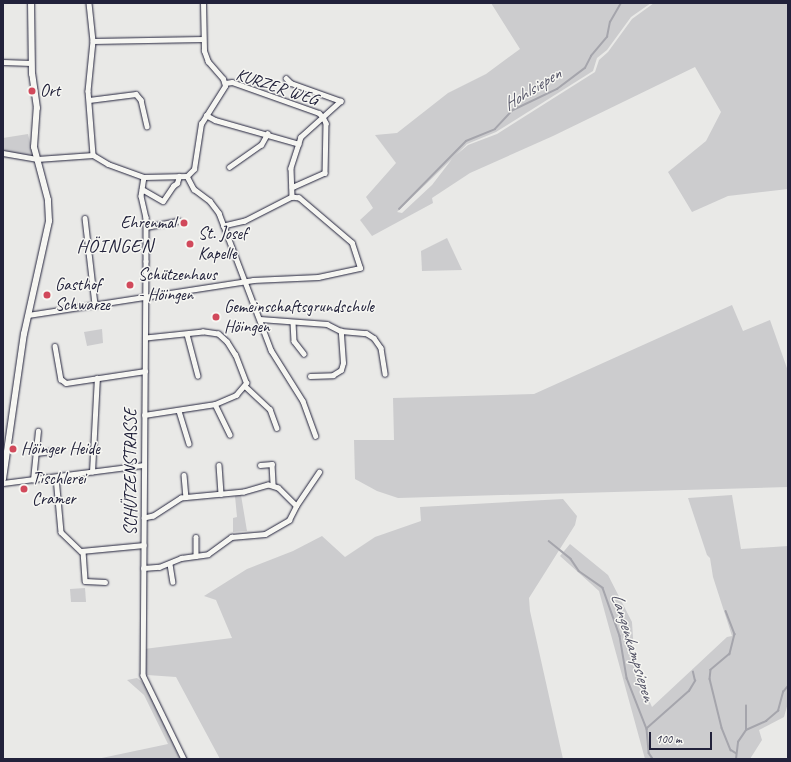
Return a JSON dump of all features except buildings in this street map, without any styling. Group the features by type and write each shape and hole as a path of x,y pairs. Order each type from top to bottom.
{"main road":[{"path":"3,479 28,315 49,221 48,200 37,159 34,138 37,102 31,63 31,3"}],"street":[{"path":"89,3 92,41 89,100 93,155"},
{"path":"3,153 37,159 93,155 108,164 144,177 187,176 194,169 199,129 206,115 223,93 225,83 208,62 203,39 203,3"},
{"path":"92,41 203,39"},
{"path":"3,62 31,63"},
{"path":"286,78 291,83 342,101 302,135 291,168 292,197"},
{"name":"KURZER WEG","path":"225,83 232,82 319,113 323,117 326,124 324,173 292,188"},
{"path":"89,100 136,94 141,100 147,126"},
{"path":"206,115 215,120 299,144"},
{"path":"229,167 261,145 267,134"},
{"path":"142,189 163,201 173,186 177,183 179,176"},
{"path":"187,176 194,189 216,208 273,355 306,406 316,436"},
{"name":"SCHÜTZENSTRASSE","path":"144,177 142,189 146,226 146,338 144,416 143,675 184,759"},
{"path":"28,315 244,281 318,277 360,268 358,254 352,243 305,201 292,197 245,221 224,226"},
{"path":"85,218 95,305"},
{"path":"146,226 178,221"},
{"path":"260,320 327,324 341,331 363,332 374,338 383,354 385,374"},
{"path":"293,322 294,341 304,354"},
{"path":"310,376 333,375 341,370 343,363 341,331"},
{"path":"146,338 212,332 223,338 240,365 245,386 270,409 277,428"},
{"path":"187,334 198,376"},
{"path":"55,346 63,382 145,370"},
{"path":"92,472 97,378"},
{"path":"144,416 215,404 236,395 245,386"},
{"path":"215,404 230,435"},
{"path":"179,411 189,443"},
{"path":"33,480 38,431"},
{"path":"36,453 52,451"},
{"path":"260,465 272,464 273,485 292,500 296,506"},
{"path":"3,483 144,465"},
{"path":"220,465 221,494"},
{"path":"143,568 170,564 178,559 211,552 231,537 258,536 272,532 289,520 296,506 319,472"},
{"path":"184,475 186,497"},
{"path":"56,477 61,532 83,551 85,581 105,582"},
{"path":"144,518 152,516 174,500 186,497 244,492 273,485"},
{"path":"196,537 196,556"},
{"path":"83,551 144,545"},
{"path":"170,564 173,582"}],"shaded area":[{"path":"491,3 651,3 631,17 607,50 597,58 593,71 496,132 467,144 456,155 468,145 497,134 595,72 599,60 608,52 632,19 654,3 788,3 788,189 728,196 692,212 668,172 706,141 721,112 695,67 553,136 470,173 432,198 433,203 372,236 360,220 373,208 366,197 396,163 375,135 397,133 448,93 486,74 520,49","holes":["452,159 432,185 402,213 397,212"]},
{"path":"28,134 33,156 3,151 3,138"},
{"path":"447,238 462,270 422,271 421,251"},
{"path":"732,305 743,331 770,320 788,371 788,487 398,498 377,491 355,479 354,440 394,440 393,398 534,394"},
{"path":"102,329 103,343 87,346 84,332"},
{"path":"241,495 247,531 233,532 233,518 237,517 235,496"},
{"path":"732,495 741,549 788,546 788,703 784,717 759,730 762,740 750,759 645,759 599,591 560,556 570,544 608,575 632,622 635,669 652,707 727,637 732,636 713,577 710,558 707,555 688,498"},
{"path":"563,499 577,516 575,525 529,598 530,611 563,759 220,759 176,677 147,675 144,670 144,649 232,638 216,600 204,596 247,569 293,551 322,536 345,557 375,537 421,521 420,507"},
{"path":"85,588 86,602 71,602 70,589"},
{"path":"137,678 145,684 181,759 97,759 168,744 144,695 127,680"}],"waterway":[{"name":"Hohlsiepen","path":"399,209 466,141 495,129 513,110 557,89 585,68 591,56 607,37 610,22 621,3"},
{"name":"Langenkampsiepen","path":"549,541 571,559 579,571 603,588 620,636 627,678 647,729 649,753 653,759"},
{"path":"726,611 735,634 730,654 711,670 710,679 722,728 731,750 736,753"},
{"path":"647,728 689,691 695,681 693,672"},
{"path":"746,730 766,721 778,711 783,692 788,686"},
{"path":"736,759 738,742 746,730 746,706"}],"place":[{"name":"Ort","path":"32,91"},
{"name":"Ehrenmal","path":"184,223"},
{"name":"St. Josef Kapelle","path":"190,244"},
{"name":"Schützenhaus - Höingen","path":"130,285"},
{"name":"Gasthof Schwarze","path":"47,295"},
{"name":"Gemeinschaftsgrundschule Höingen","path":"216,317"},
{"name":"Höinger Heide","path":"13,449"},
{"name":"Tischlerei Cramer","path":"24,489"}],"district":[{"name":"HÖINGEN","path":"115,247"}]}
